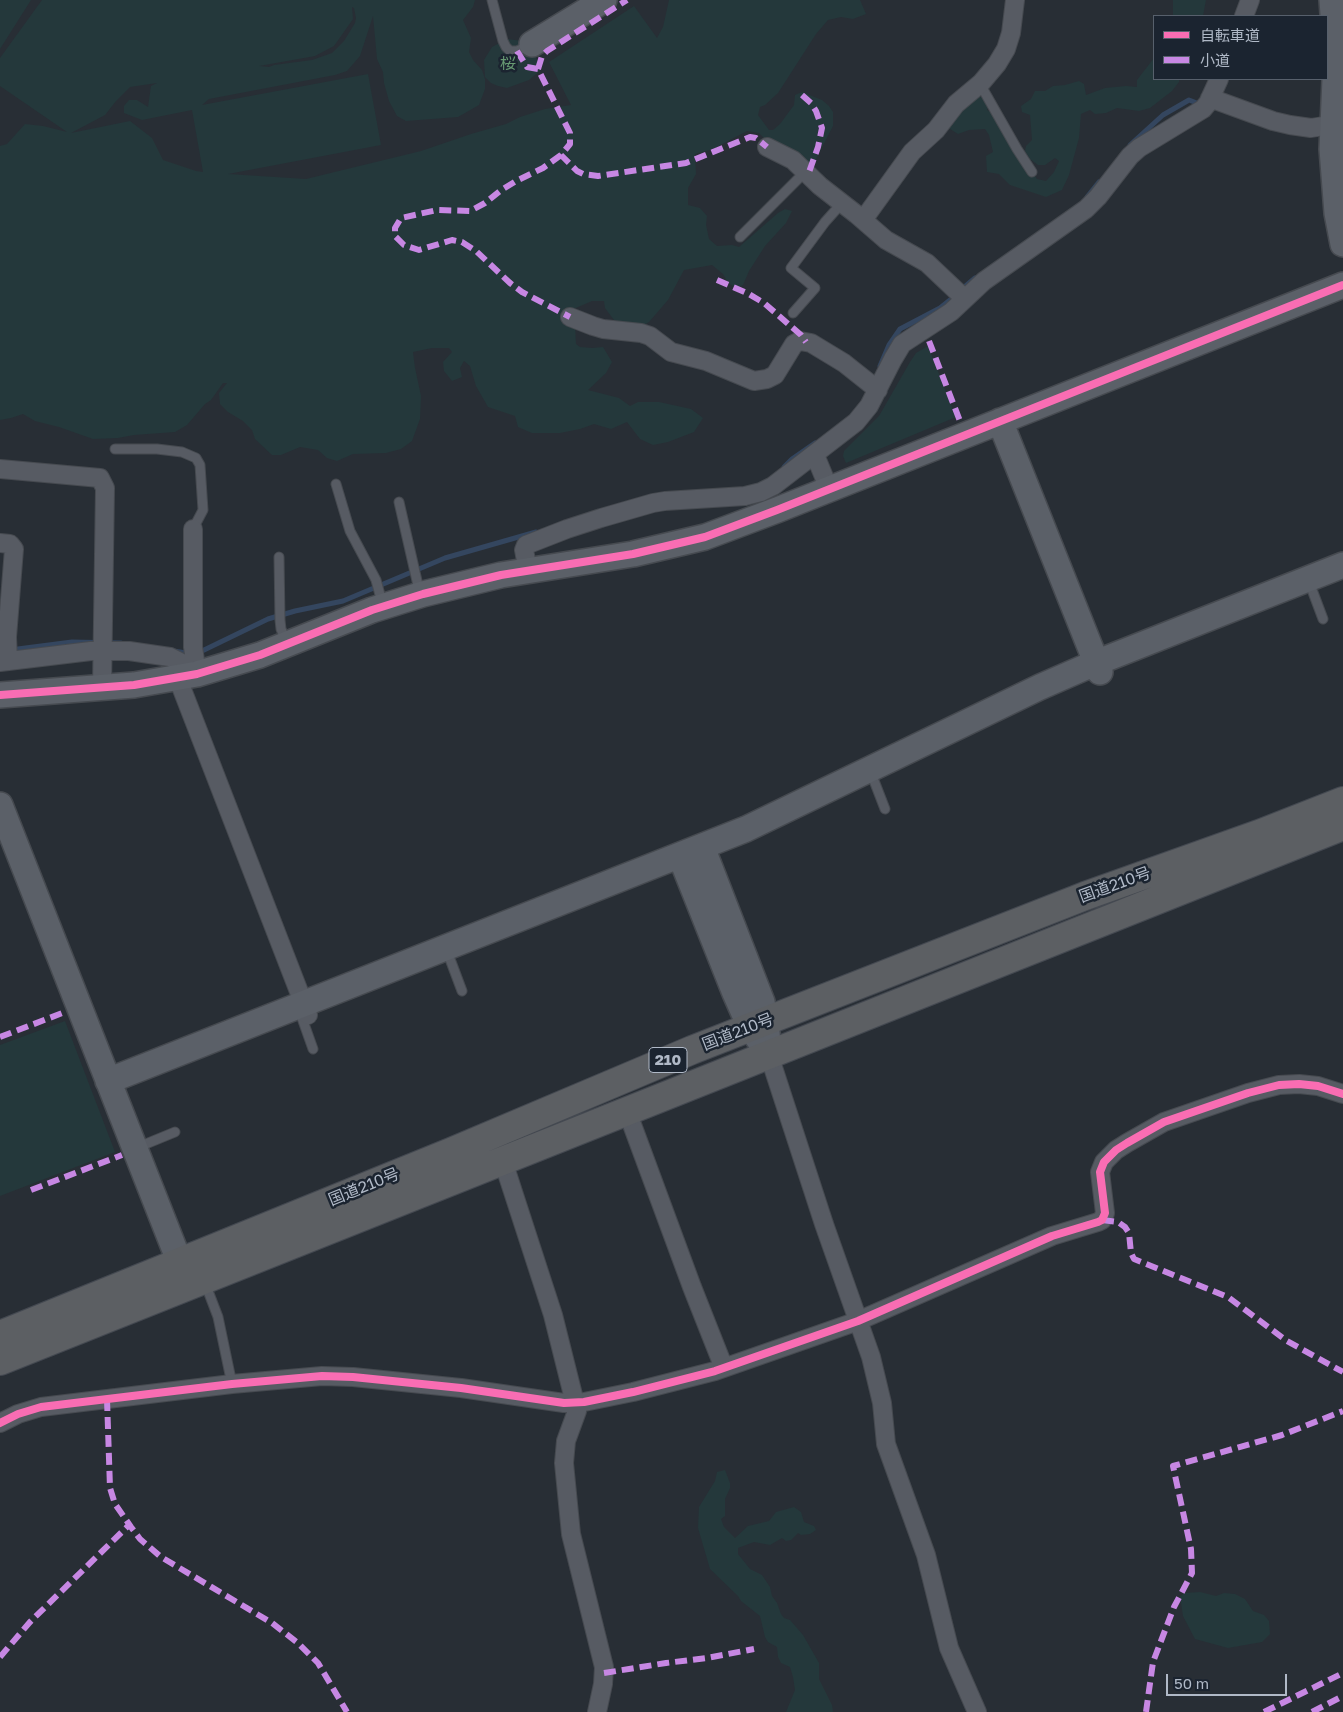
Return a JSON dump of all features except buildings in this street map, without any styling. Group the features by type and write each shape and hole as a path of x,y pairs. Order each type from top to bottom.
{"highway":[{"name":"国道210号","path":"0,1361 190,1276 451,1152 602,1087 1085,896 1259,834 1343,801"},
{"name":"国道210号","path":"0,1335 190,1276 503,1161 1343,826"}],"street":[{"path":"532,44 604,0"},
{"path":"863,220 912,152 936,130 956,104 980,84 997,64 1006,49 1011,32 1015,0"},
{"path":"1244,15 1250,0"},
{"path":"1332,0 1336,56 1337,124 1332,149 1336,202 1343,244"},
{"path":"528,570 524,550 528,544 601,518 653,503 745,496 761,492 773,486 856,422 869,406 902,344 943,317 984,281 1080,214 1098,197 1134,152 1144,144 1203,109 1219,80"},
{"path":"1210,98 1281,123 1311,128 1337,124"},
{"path":"767,146 793,160 891,244 927,263 964,298"},
{"path":"0,695 102,688 190,664 240,662 383,606 420,595 491,577 614,558 684,542 735,526 1343,285"},
{"path":"570,317 593,326 642,333 650,336 671,352 706,361 754,380 767,379 775,375 794,344 800,341 811,343 844,363 878,390"},
{"path":"1000,421 1098,667"},
{"path":"815,454 829,489"},
{"path":"0,469 100,478 104,488 102,688"},
{"path":"193,529 190,664 305,1012"},
{"path":"0,543 10,544 14,549 4,662 103,645 170,657 190,664"},
{"path":"305,1012 450,959 693,856 873,778 1098,667 1343,565"},
{"path":"111,1087 305,1012 693,856 1040,687 1343,575"},
{"path":"0,805 135,1148 190,1276"},
{"path":"693,856 735,993 758,1024 780,1085 787,1116 871,1357 882,1403 884,1434 889,1455 926,1555 949,1648 977,1712"},
{"path":"0,1423 18,1414 41,1407 307,1377 337,1376 500,1393 543,1401 575,1402 633,1392 724,1368 858,1321 1052,1236 1102,1220 1105,1213 1100,1168 1104,1162 1127,1143 1164,1122 1248,1092 1279,1085 1299,1084 1318,1086 1343,1094"},
{"path":"627,1111 724,1368"},
{"path":"503,1161 553,1315 577,1410 566,1441 564,1463 571,1534 604,1667 603,1684 597,1712"}],"lane":[{"path":"492,0 506,47 510,51 516,51 532,44"},
{"path":"980,84 1032,172"},
{"path":"740,237 805,172"},
{"path":"793,313 814,288 791,268 825,222 842,203"},
{"path":"115,449 157,449 182,452 196,458 200,465 203,510 193,529"},
{"path":"336,484 350,531 376,580 383,606"},
{"path":"399,502 420,595"},
{"path":"279,557 280,620 288,644"},
{"path":"1311,587 1323,619"},
{"path":"873,778 885,809"},
{"path":"450,959 462,991"},
{"path":"305,1012 314,1049"},
{"path":"135,1148 175,1132"},
{"path":"190,1276 218,1317 232,1384"}],"green space":[{"path":"0,0 31,0 0,49"},
{"path":"42,0 475,0 473,7 463,20 471,38 469,52 482,70 485,79 485,89 479,105 458,117 406,121 397,116 389,101 383,72 377,59 373,16 360,56 347,71 335,75 209,99 202,105 368,74 381,145 228,174 306,179 421,151 506,124 520,117 545,109 571,105 549,62 634,6 657,38 663,27 669,0 860,0 866,14 853,19 841,17 828,20 816,34 778,93 760,107 758,115 769,130 773,130 780,124 794,105 795,95 802,92 822,100 829,106 833,112 833,126 816,159 808,166 766,140 759,133 747,131 713,149 695,154 696,174 688,188 688,205 700,208 707,216 706,225 709,239 717,246 732,245 739,247 778,213 785,209 792,211 786,223 765,246 749,271 743,285 736,288 728,283 723,274 712,265 684,270 668,300 649,322 639,328 614,320 605,308 604,301 592,301 564,313 575,325 576,344 580,347 603,347 612,362 606,373 588,390 619,398 630,406 638,402 659,402 691,409 703,418 694,432 668,442 653,445 640,439 627,422 611,429 594,424 560,433 532,433 518,427 515,416 488,407 476,386 470,366 464,361 460,368 462,377 452,381 444,371 443,362 452,352 449,348 432,348 413,352 421,396 420,419 412,441 401,449 386,453 353,454 337,461 327,458 318,450 300,447 281,455 272,455 255,439 252,430 243,421 228,412 220,404 219,393 227,383 223,383 211,400 205,404 187,425 175,432 93,439 35,421 23,414 0,420 0,146 7,144 25,124 67,132 0,86 0,58","holes":["352,7 354,8 356,18 355,23 344,41 332,53 312,60 269,67 259,66 315,56 334,46 353,19","157,83 151,86 148,107 137,100 129,100 124,106 124,113 142,120 192,110 203,172 163,160 152,138 130,121 71,133 105,115 130,87"]},
{"path":"1173,0 1206,0 1203,15 1173,15"},
{"name":"桜","path":"507,39 523,41 534,53 541,70 529,80 507,88 491,83 485,77 484,60 492,47"},
{"path":"1153,59 1153,80 1179,80 1179,82 1172,91 1150,108 1139,111 1117,108 1106,113 1095,114 1090,110 1081,114 1079,138 1069,175 1062,190 1046,197 1010,185 999,174 987,172 986,156 993,152 989,135 985,129 969,130 958,134 947,127 975,96 986,98 989,105 987,110 992,113 1037,179 1046,181 1054,172 1059,161 1055,158 1045,165 1038,165 1030,159 1025,151 1026,146 1032,140 1030,115 1022,112 1021,106 1031,99 1035,91 1045,91 1053,86 1079,81 1084,84 1086,95 1105,88 1137,87 1137,80"},
{"path":"928,346 956,417 846,463 843,456 844,451 879,416 916,353"},
{"path":"65,1021 115,1152 0,1196 0,1045"},
{"path":"725,1470 730,1488 725,1499 725,1516 721,1519 724,1527 735,1538 748,1526 769,1521 776,1512 794,1507 801,1512 804,1522 814,1526 816,1530 810,1534 801,1535 798,1533 791,1540 786,1541 782,1538 770,1545 754,1542 738,1548 738,1554 750,1569 762,1575 770,1587 772,1596 781,1614 784,1618 790,1620 803,1635 819,1663 819,1679 832,1705 833,1712 786,1712 795,1690 790,1667 781,1663 777,1647 768,1642 765,1637 760,1616 741,1601 710,1569 698,1528 699,1507 715,1481 717,1472"},
{"path":"1200,1592 1216,1596 1224,1593 1235,1594 1245,1599 1253,1611 1264,1615 1269,1621 1270,1634 1262,1642 1228,1648 1195,1639 1183,1616 1180,1596 1185,1593"}],"waterway":[{"path":"1130,145 1163,115 1189,100 1202,105"},
{"path":"1087,197 1099,182"},
{"path":"961,290 975,278"},
{"path":"880,366 889,345 900,329 940,308 955,296"},
{"path":"784,467 815,443"},
{"path":"174,651 186,653 202,651 268,619 343,601 445,558 536,532"},
{"path":"10,650 72,642 121,643"}],"marked path":[{"path":"538,69 542,56 547,51 627,0"},
{"path":"517,51 527,67 538,69 570,133 570,144 561,155 577,171 583,174 598,176 686,163 750,137 756,138 767,147"},
{"path":"802,95 811,103 816,111 822,128 818,147 808,175"},
{"path":"561,155 543,168 516,181 470,211 437,210 401,218 395,228 395,236 404,245 419,250 452,240 462,242 476,251 522,292 570,317"},
{"path":"717,280 747,293 764,303 801,335 806,342"},
{"path":"929,341 960,421"},
{"path":"0,1037 65,1012"},
{"path":"31,1190 122,1155"},
{"path":"1102,1220 1118,1222 1125,1227 1129,1233 1131,1253 1134,1259 1228,1297 1287,1341 1343,1372"},
{"path":"107,1399 110,1488 115,1504 140,1539 161,1557 272,1623 298,1643 318,1663 347,1712"},
{"path":"1146,1712 1153,1662 1174,1607 1192,1573 1191,1549 1173,1466 1282,1435 1343,1411"},
{"path":"0,1657 30,1622 129,1525"},
{"path":"604,1673 754,1649"},
{"path":"1264,1712 1343,1673"},
{"path":"1312,1712 1343,1696"}],"cycle path":[{"path":"0,695 134,685 197,674 260,655 372,610 423,594 501,575 633,554 705,537 1343,285"},
{"path":"0,1423 18,1414 41,1407 232,1384 322,1376 353,1377 461,1388 564,1403 584,1402 633,1392 715,1371 858,1321 1052,1236 1102,1220 1105,1213 1100,1172 1104,1162 1116,1150 1164,1122 1248,1093 1279,1085 1299,1084 1318,1086 1343,1094"}]}
